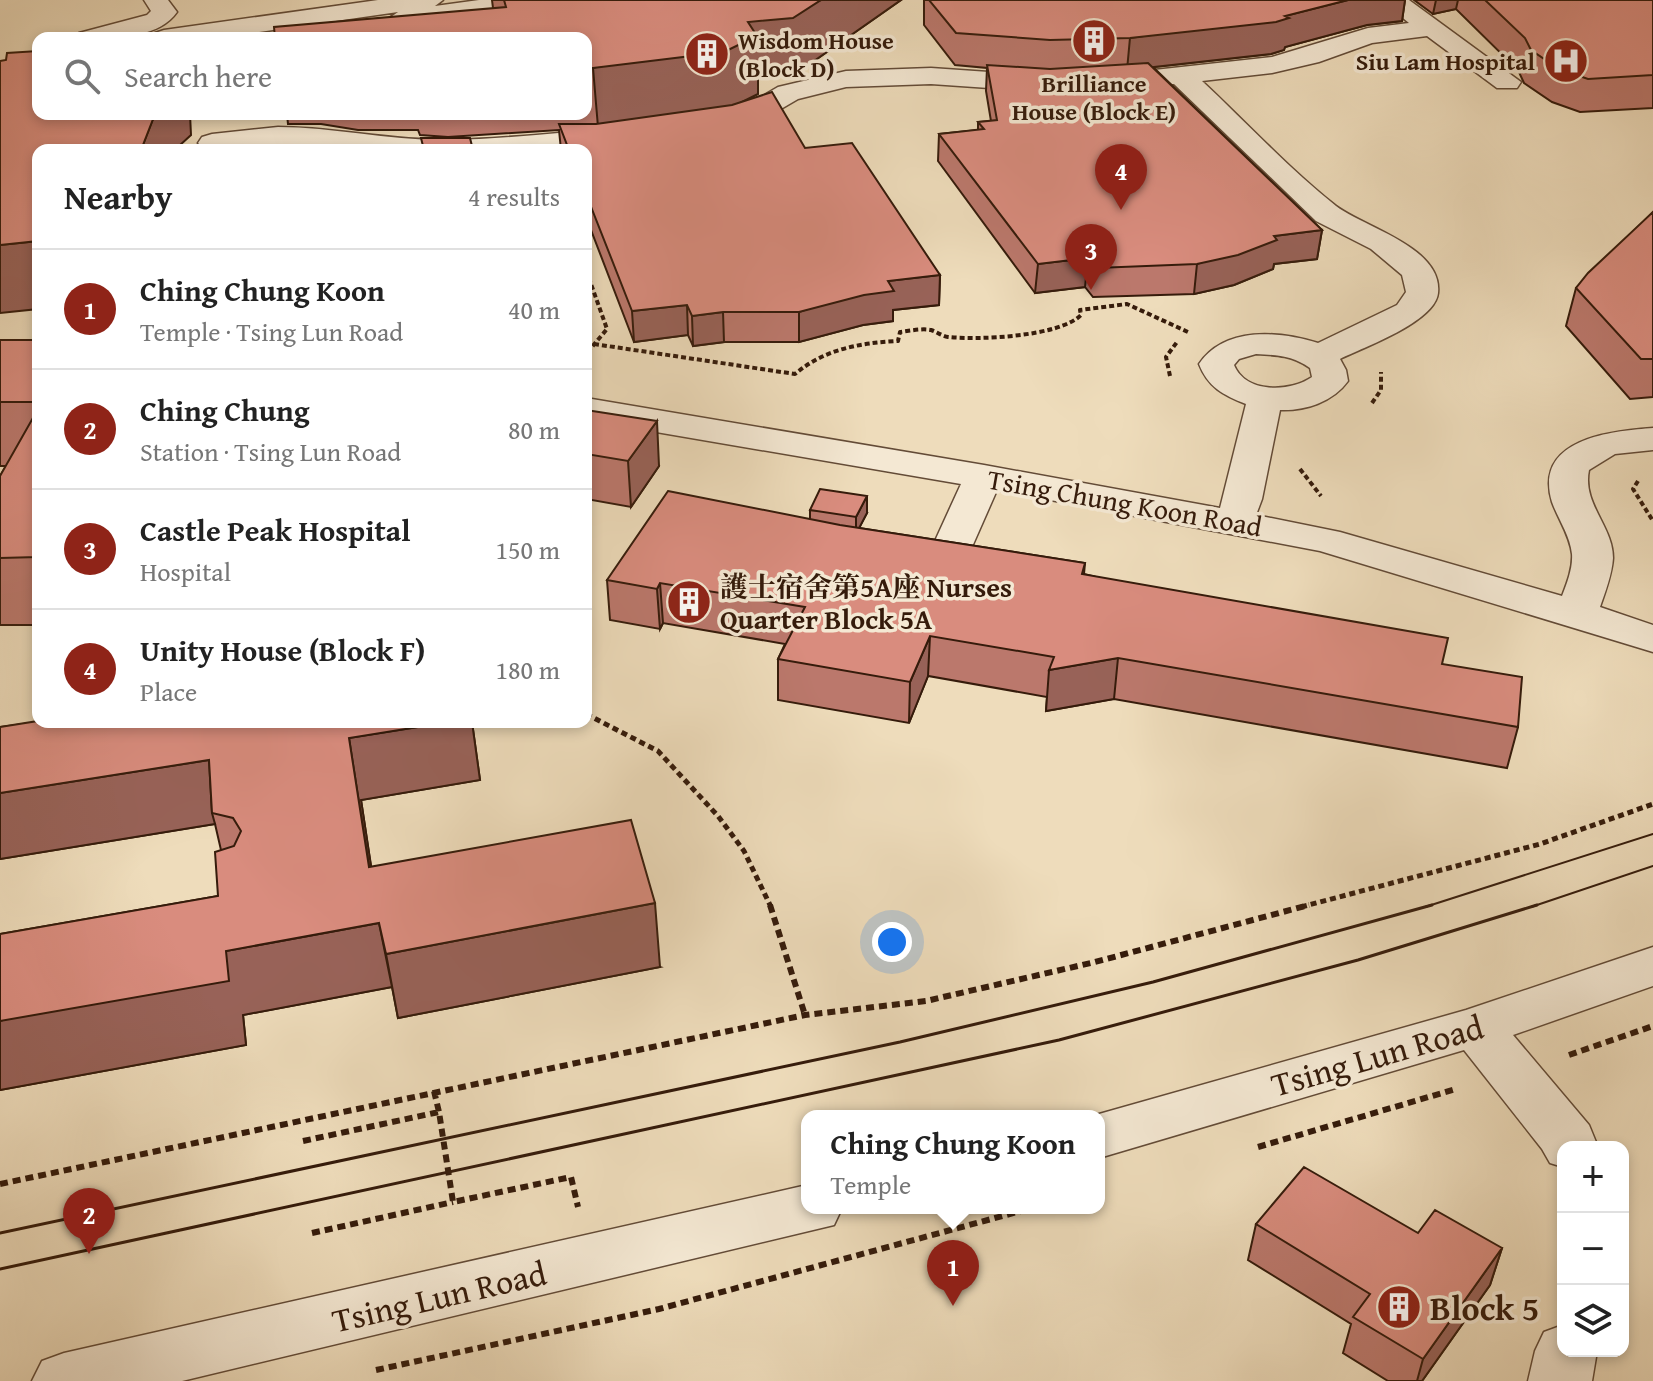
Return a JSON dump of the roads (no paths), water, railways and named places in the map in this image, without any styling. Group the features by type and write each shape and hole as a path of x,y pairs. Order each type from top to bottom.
{"street":[{"path":"111,32 156,20 164,12 156,0"},
{"path":"206,32 431,0"},
{"path":"309,32 529,0"},
{"path":"1393,0 1507,82"},
{"path":"700,126 747,117 788,93 846,79 931,76 1061,84 1182,77 1272,65 1368,36 1432,28"},
{"path":"1182,77 1327,214 1382,242 1417,271 1422,292 1409,312 1317,357"},
{"path":"211,120 212,144"},
{"path":"513,144 642,134"},
{"path":"225,144 278,136 321,136 373,144"},
{"path":"1240,346 1289,346 1317,357 1331,373 1324,388 1299,397 1265,397 1248,394 1223,381 1217,373 1219,357 1240,346"},
{"path":"1234,521 1243,499 1265,397"},
{"name":"Tsing Chung Koon Road","path":"592,410 984,476 1326,540 1577,613 1653,639"},
{"path":"1577,613 1593,555 1570,497 1566,483 1568,471 1576,460 1607,444 1653,439"},
{"path":"944,565 984,476"},
{"name":"Tsing Lun Road","path":"1105,1134 1476,1027 1653,966"},
{"path":"1476,1027 1569,1141"},
{"name":"Tsing Lun Road","path":"64,1381 801,1211"},
{"path":"1560,1381 1565,1357"}],"tram line":[{"path":"1427,907 1653,834"},
{"path":"1536,905 1653,866"},
{"path":"1427,907 1432,905"},
{"path":"0,1269 1059,1040 1358,960 1536,905"},
{"path":"1531,907 1536,905"},
{"path":"0,1233 900,1042 1153,982 1427,907"}],"place":[{"name":"Brilliance House (Block E)","path":"1094,41"},
{"name":"Wisdom House (Block D)","path":"707,54"},
{"name":"Siu Lam Hospital","path":"1566,61"},
{"name":"Unity House (Block F)","path":"1121,210"},
{"name":"Castle Peak Hospital","path":"1091,290"},
{"name":"護士宿舍第5A座 Nurses Quarter Block 5A","path":"689,602"},
{"name":"Ching Chung","path":"89,1254"},
{"name":"Ching Chung Koon","path":"953,1306"},
{"name":"Block 5","path":"1399,1307"}]}
